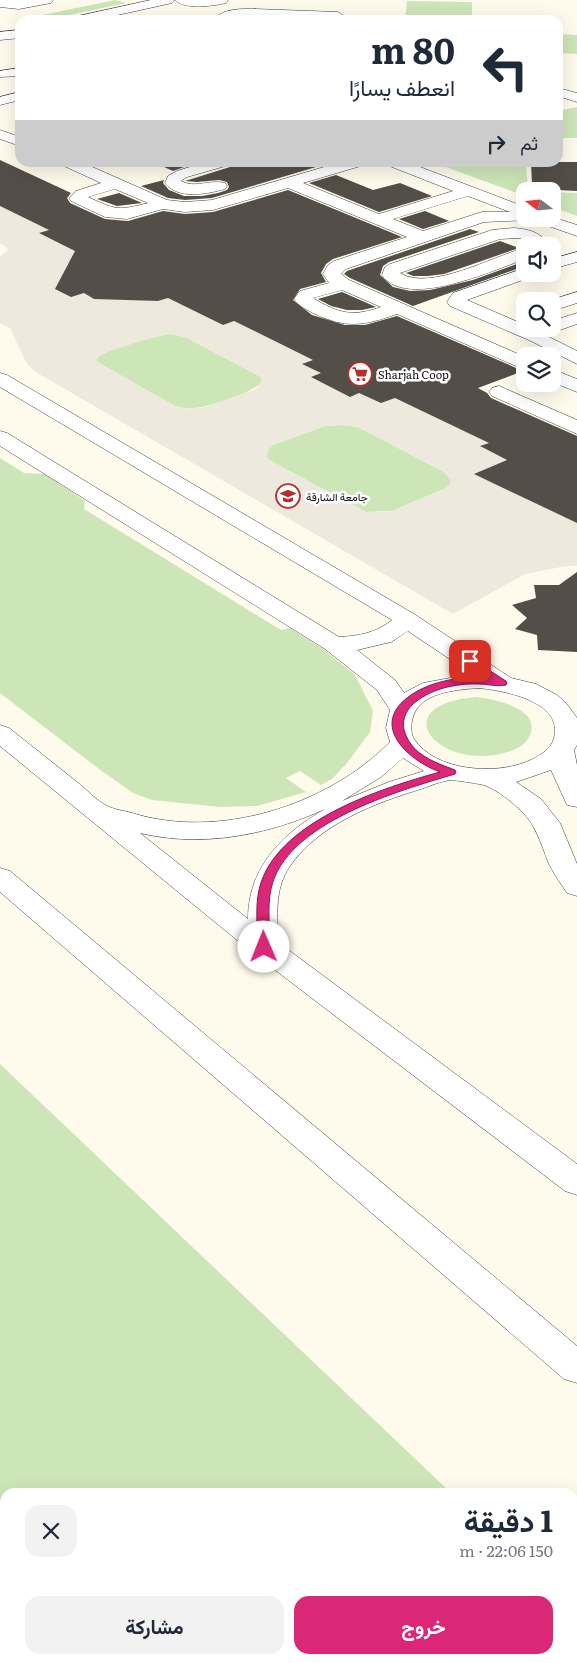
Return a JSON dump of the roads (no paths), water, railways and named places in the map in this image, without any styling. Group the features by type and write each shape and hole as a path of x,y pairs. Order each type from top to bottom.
{"street":[{"path":"0,3 19,5 47,0"},
{"path":"100,15 168,0"},
{"path":"181,0 206,3 222,0"},
{"path":"232,15 242,12 346,15"},
{"path":"0,36 15,34"},
{"path":"4,74 15,73"},
{"path":"563,94 577,99"},
{"path":"0,101 15,97"},
{"path":"563,103 577,99"},
{"path":"0,134 15,140"},
{"path":"78,167 163,204 185,207 204,206 342,167"},
{"path":"206,167 176,176 172,182 182,188 200,189 236,180"},
{"path":"405,167 516,209"},
{"path":"289,183 422,237"},
{"path":"116,184 82,194 76,198 111,214 128,214 163,204"},
{"path":"378,219 468,191"},
{"path":"482,217 487,207 484,197"},
{"path":"516,217 482,217 340,265 334,269 332,274 335,279 344,284 516,360"},
{"path":"561,225 577,232"},
{"path":"543,237 556,228"},
{"path":"506,233 531,245 429,284 400,282 391,275 392,271 396,268 491,236 506,233"},
{"path":"561,261 577,257"},
{"path":"516,277 457,299 458,304 504,323 516,325"},
{"path":"344,284 306,296 303,299 342,319 351,321 362,320 397,308"},
{"path":"561,303 577,297"},
{"path":"561,325 577,318"},
{"path":"504,323 516,319"},
{"path":"545,337 544,343 577,358"},
{"path":"0,379 406,619 502,683"},
{"path":"561,380 577,386"},
{"path":"499,392 577,428"},
{"path":"0,437 334,644 386,685 402,709"},
{"path":"334,644 350,644 378,639 391,633 406,619"},
{"path":"478,680 502,683 525,689 544,698 559,710 567,723 568,737 562,751 545,765 520,774 489,777 451,772 431,765 415,755 403,743 397,726 402,709 414,697 432,688 446,684 478,680"},
{"path":"0,733 100,812 264,947 577,1182"},
{"path":"264,947 264,890 272,871 286,850 360,792 372,772 403,743"},
{"path":"562,751 565,774 577,799"},
{"path":"100,812 151,826 183,830 216,830 253,826 360,792 395,788 451,772"},
{"path":"489,777 511,790 531,806 546,823 564,866 577,887"},
{"path":"253,826 286,850"},
{"path":"0,877 577,1368"}],"place":[{"name":"Sharjah Coop","path":"360,374"},
{"name":"جامعة الشارقة","path":"288,496"}]}
